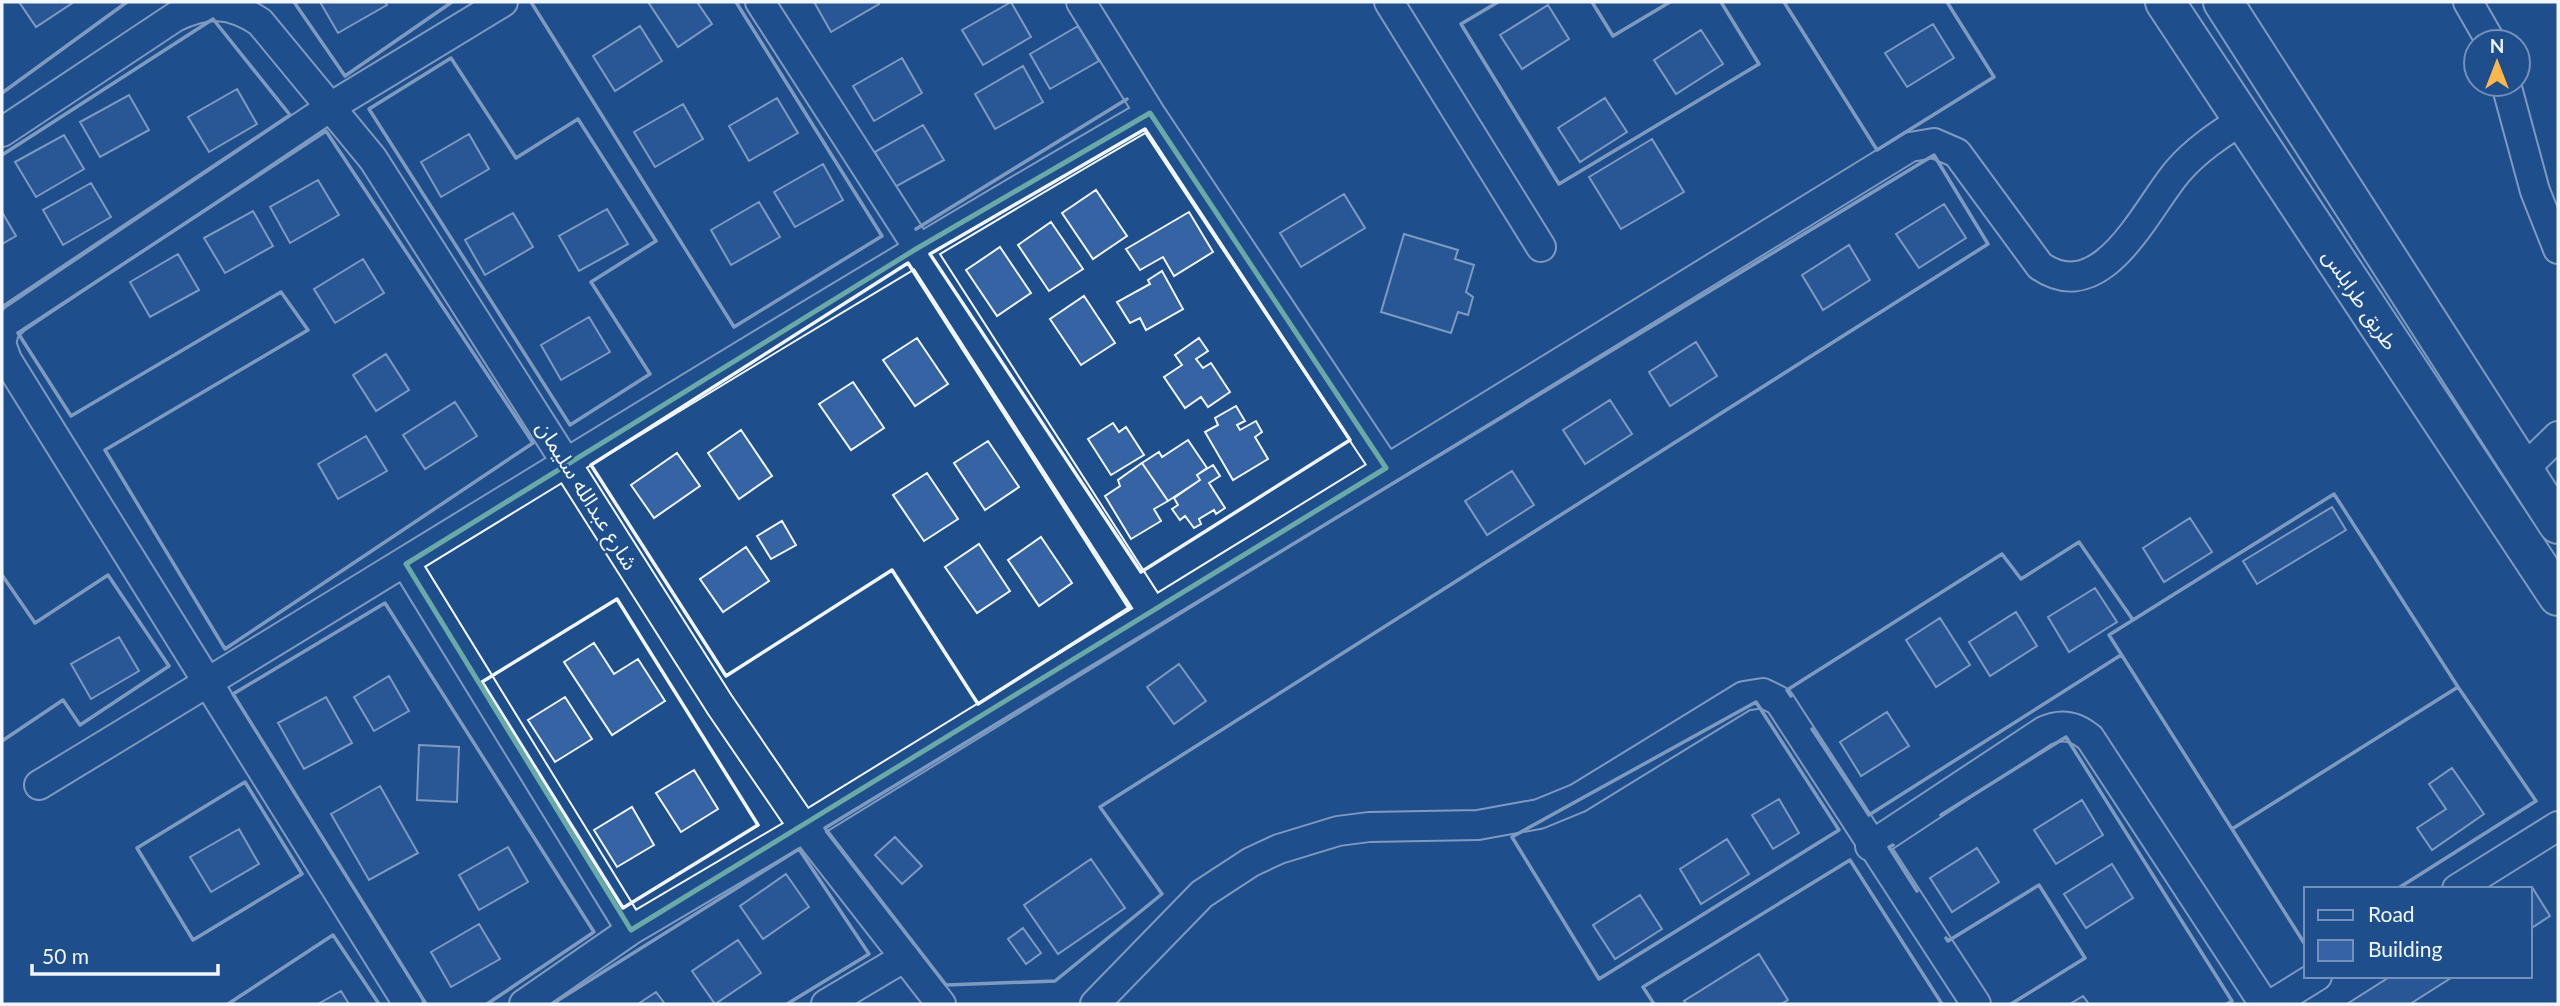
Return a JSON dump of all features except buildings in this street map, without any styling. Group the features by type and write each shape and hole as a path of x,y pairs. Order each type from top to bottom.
{"highway":[{"name":"طريق طرابلس","path":"2165,2 2558,596"},
{"path":"2223,2 2558,524"}],"street":[{"path":"2,340 4,330 15,319 332,106 503,2"},
{"path":"760,2 916,249 1153,613"},
{"path":"1081,2 1150,113 1386,468"},
{"path":"1389,2 1541,247"},
{"path":"2468,2 2483,28"},
{"name":"شارع عبدالله سليمان","path":"2,132 174,17 196,7 222,5 242,10 260,22 332,106 393,188 662,615 804,828 940,1004"},
{"path":"2510,98 2535,191 2558,249"},
{"path":"39,785 406,564 916,249 1150,113"},
{"path":"524,1004 631,930 804,828 1910,147 1934,143 1957,153 2040,266 2049,273 2070,278 2088,272 2111,258 2128,242 2181,168 2210,141 2242,120"},
{"path":"2,346 408,1004"},
{"path":"2524,470 2558,436"},
{"path":"406,564 631,930"},
{"path":"1096,1004 1202,894 1251,862 1308,839 1359,828 1478,825 1539,814 1578,798 1753,693 1763,693 1779,701 1870,846 1976,1004"},
{"path":"1870,846 2044,731 2059,726 2076,728 2090,738 2277,1003 2314,978"},
{"path":"2460,887 2558,826"},
{"path":"825,1004 905,957"}],"highlighted area":[{"path":"1150,113 1386,468 631,930 406,564 916,249"}],"wall":[{"path":"2,93 127,2"},
{"path":"294,2 345,76 452,2"},
{"path":"531,2 734,327 882,236 736,2"},
{"path":"1498,2 1461,24 1559,184 1759,64 1721,2"},
{"path":"1592,2 1613,36 1670,2"},
{"path":"1784,2 1877,150 1994,77 1947,2"},
{"path":"2,155 213,19 290,115 2,307"},
{"path":"451,58 516,158 578,119 656,241 591,282 650,374 570,425 369,109 451,58"},
{"path":"916,229 1127,99"},
{"path":"1145,129 1350,440 1141,572 930,254 1145,129"},
{"path":"326,131 533,443 225,649 105,450 308,330 281,292 71,416 18,333 326,131"},
{"path":"1934,155 1988,244 1100,807 1162,894 1055,981 946,985 825,828 1934,155"},
{"path":"908,263 1129,608 978,704 892,570 726,676 591,465 908,263"},
{"path":"2334,494 2458,687 2232,829 2109,635 2334,494"},
{"path":"1791,696 1787,690 2002,554 2021,579 2079,542 2133,620"},
{"path":"2,575 35,623 108,575 169,666 80,725 63,700 2,741"},
{"path":"617,599 758,825 623,908 482,682 617,599"},
{"path":"426,1004 233,694 385,603 594,932 487,1004"},
{"path":"1812,729 1869,815 2121,655"},
{"path":"2400,887 2536,801 2458,687"},
{"path":"1756,702 1839,830 1599,979 1512,837 1756,702"},
{"path":"1941,815 2066,737 2232,1001 2227,1004"},
{"path":"245,782 302,874 193,940 137,848 245,782"},
{"path":"2232,829 2304,943"},
{"path":"1893,845 1889,847 1917,891"},
{"path":"552,1004 799,849 869,954 787,1004"},
{"path":"1654,1004 1643,987 1850,860 1942,1004"},
{"path":"1946,938 1948,941 2039,885 2085,958 2011,1004"},
{"path":"228,1004 333,935 379,1004"}]}
